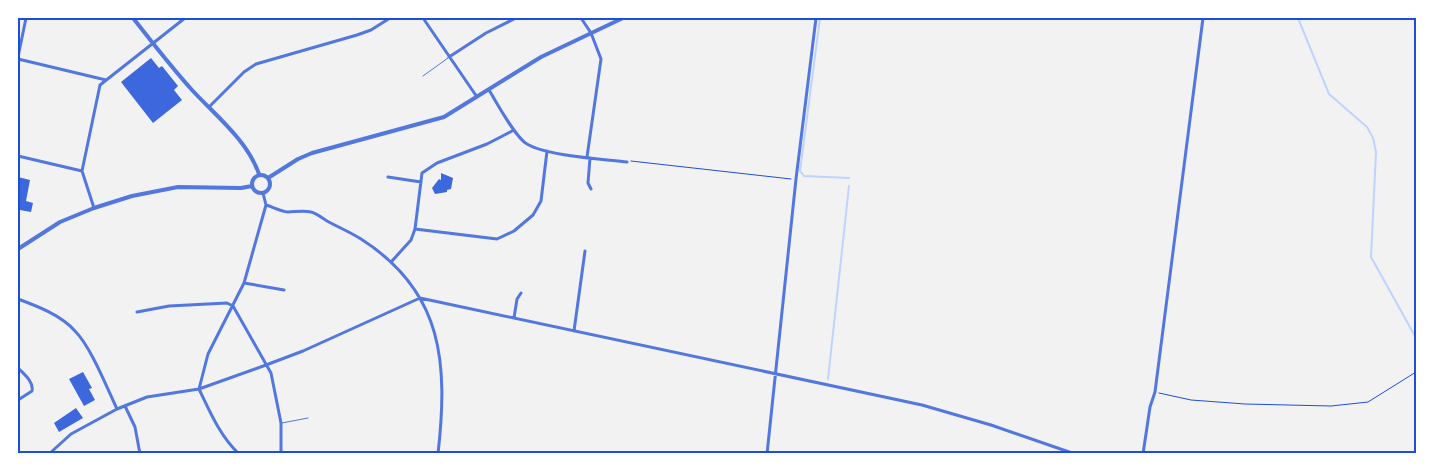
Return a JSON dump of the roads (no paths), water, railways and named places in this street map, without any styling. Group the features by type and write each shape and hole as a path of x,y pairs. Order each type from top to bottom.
{"street":[{"path":"26,18 18,58 106,80"},
{"path":"133,18 208,107 237,136 259,174"},
{"path":"94,208 82,171 100,85 185,18"},
{"path":"208,107 244,72 256,64 357,35 371,30 390,18"},
{"path":"422,18 478,97"},
{"path":"449,57 486,33 516,18"},
{"path":"580,18 591,33 600,59 588,157 588,182 591,189"},
{"path":"268,178 298,159 312,154 444,117 541,57 623,18"},
{"path":"767,454 796,179 816,18"},
{"path":"1143,454 1150,407 1155,392 1203,18"},
{"path":"489,90 514,130 526,144 547,151 627,162"},
{"path":"392,261 412,240 422,173 436,163 487,144 514,130"},
{"path":"415,229 497,239 514,231 533,215 541,201 547,151"},
{"path":"18,156 82,171"},
{"path":"259,174 268,178 270,186 263,193"},
{"path":"259,174 253,179 252,186 256,192 263,193"},
{"path":"388,177 420,182"},
{"path":"18,249 60,222 94,208 138,195 172,187 241,188 252,186"},
{"path":"239,454 230,446 222,434 200,389 208,354 244,282 266,205 263,193"},
{"path":"266,205 285,212 311,212 352,233 392,261 420,298 436,336 443,372 438,454"},
{"path":"574,331 585,251"},
{"path":"244,282 284,290"},
{"path":"514,318 517,299 521,293"},
{"path":"49,454 71,434 125,406 147,397 200,389 266,365 303,351 420,298 922,405 1075,454"},
{"path":"18,300 47,311 75,330 87,347 118,409"},
{"path":"137,312 179,306 227,303 233,306 271,373 281,423 281,454"},
{"path":"18,368 33,385 33,388 32,391 18,400"},
{"path":"125,406 136,427 140,454"}],"lane":[{"path":"423,76 449,57"},
{"path":"281,423 308,418"}],"waterway":[{"path":"820,18 800,171 804,176 849,178"},
{"path":"1298,18 1329,94 1367,127 1373,138 1376,152 1371,257 1416,338"},
{"path":"828,379 849,186"}]}
